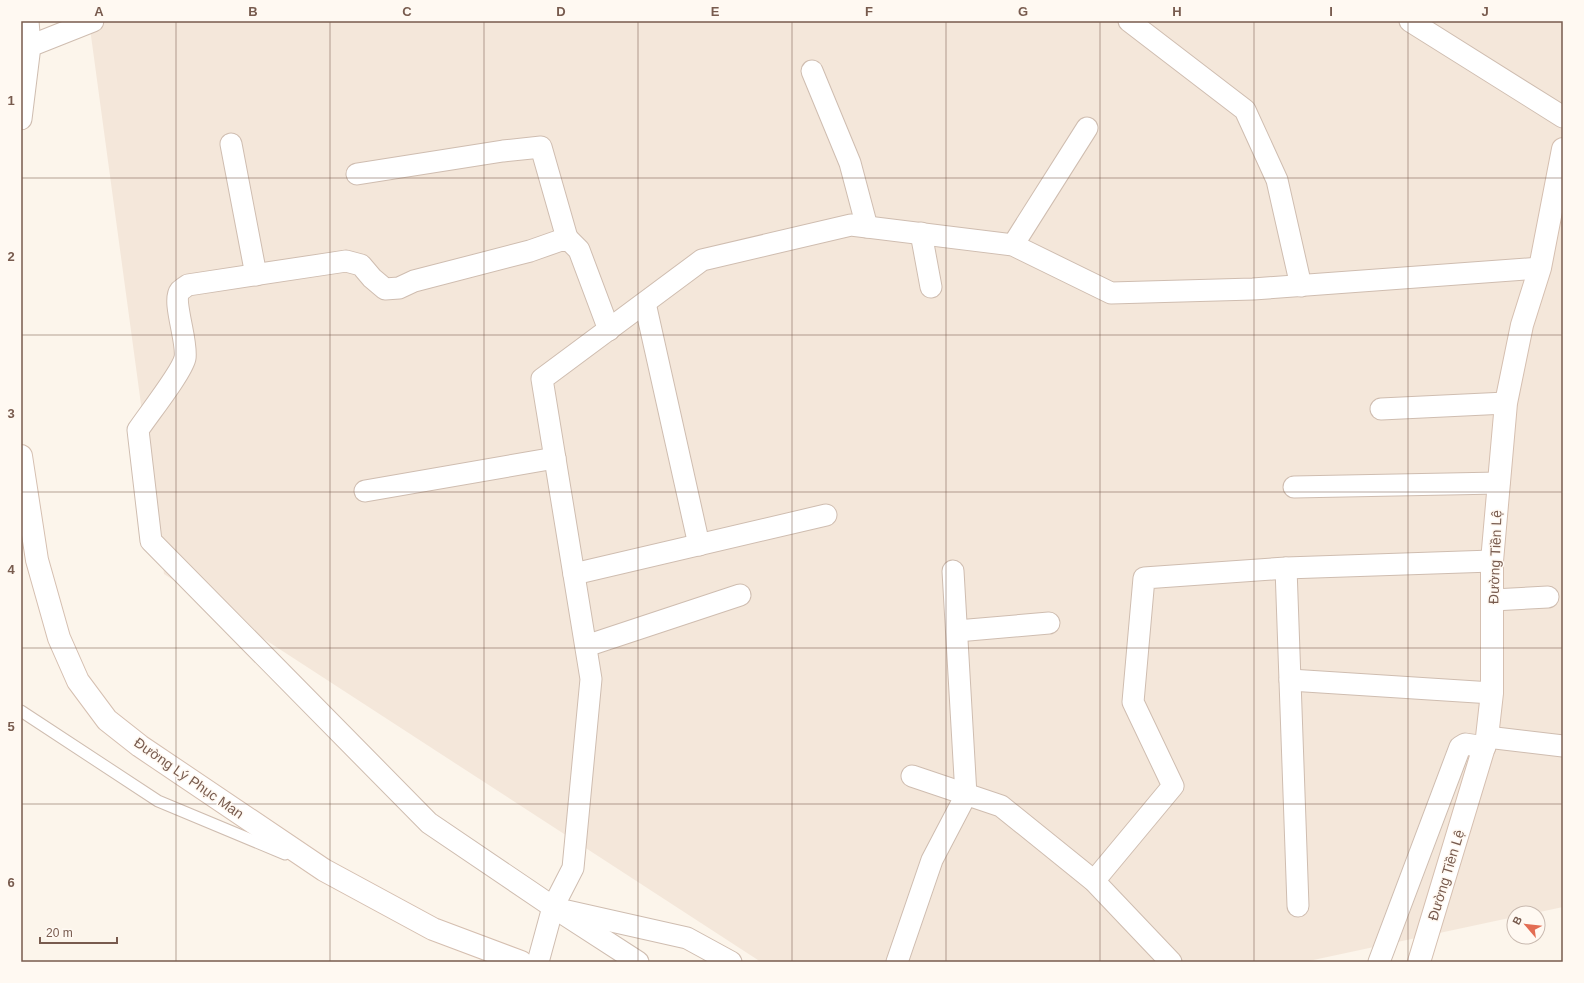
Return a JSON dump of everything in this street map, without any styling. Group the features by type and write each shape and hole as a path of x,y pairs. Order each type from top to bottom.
{"street":[{"path":"21,119 30,46 28,21"},
{"path":"30,46 93,21"},
{"path":"1129,21 1245,110 1277,180 1301,286"},
{"path":"1410,21 1563,117"},
{"path":"812,71 850,163 867,227"},
{"path":"1013,245 1087,128"},
{"path":"230,144 256,275"},
{"path":"357,174 503,151 541,147 567,238 579,250 609,330"},
{"name":"Đường Tiền Lệ","path":"1419,962 1486,742 1492,692 1492,561 1506,403 1522,325 1540,268 1563,149"},
{"path":"538,962 553,907 573,868 591,678 542,379 702,260 851,225 1013,245 1111,293 1253,289 1540,268"},
{"path":"921,233 931,287"},
{"path":"567,238 530,251 414,281 399,288 385,289 372,278 361,265 346,262 188,285 180,291 177,300 185,348 185,358 180,370 138,430 151,541 429,823 553,907 638,962"},
{"path":"645,303 699,545"},
{"path":"1381,409 1506,403"},
{"name":"Đường Lý Phục Man","path":"21,456 37,560 59,638 78,680 107,720 140,746 324,870 433,929 521,962"},
{"path":"365,490 555,458"},
{"path":"1294,487 1499,483"},
{"path":"574,574 826,516"},
{"path":"1094,881 1173,786 1133,702 1144,578 1286,568 1492,561"},
{"path":"1286,568 1298,906"},
{"path":"897,962 932,860 966,795 953,571"},
{"path":"586,646 740,595"},
{"path":"1493,600 1548,597"},
{"path":"957,631 1049,623"},
{"path":"1290,680 1492,692"},
{"path":"1379,962 1460,747 1465,744 1486,742 1563,746"},
{"path":"912,776 1001,806 1094,881 1171,962"},
{"path":"553,907 688,938 731,962"}],"lane":[{"path":"21,711 158,801 324,870"}],"shaded area":[{"path":"89,21 1563,21 1563,907 1546,911 1546,905 1506,905 1506,919 1304,962 761,962 164,574"}]}
